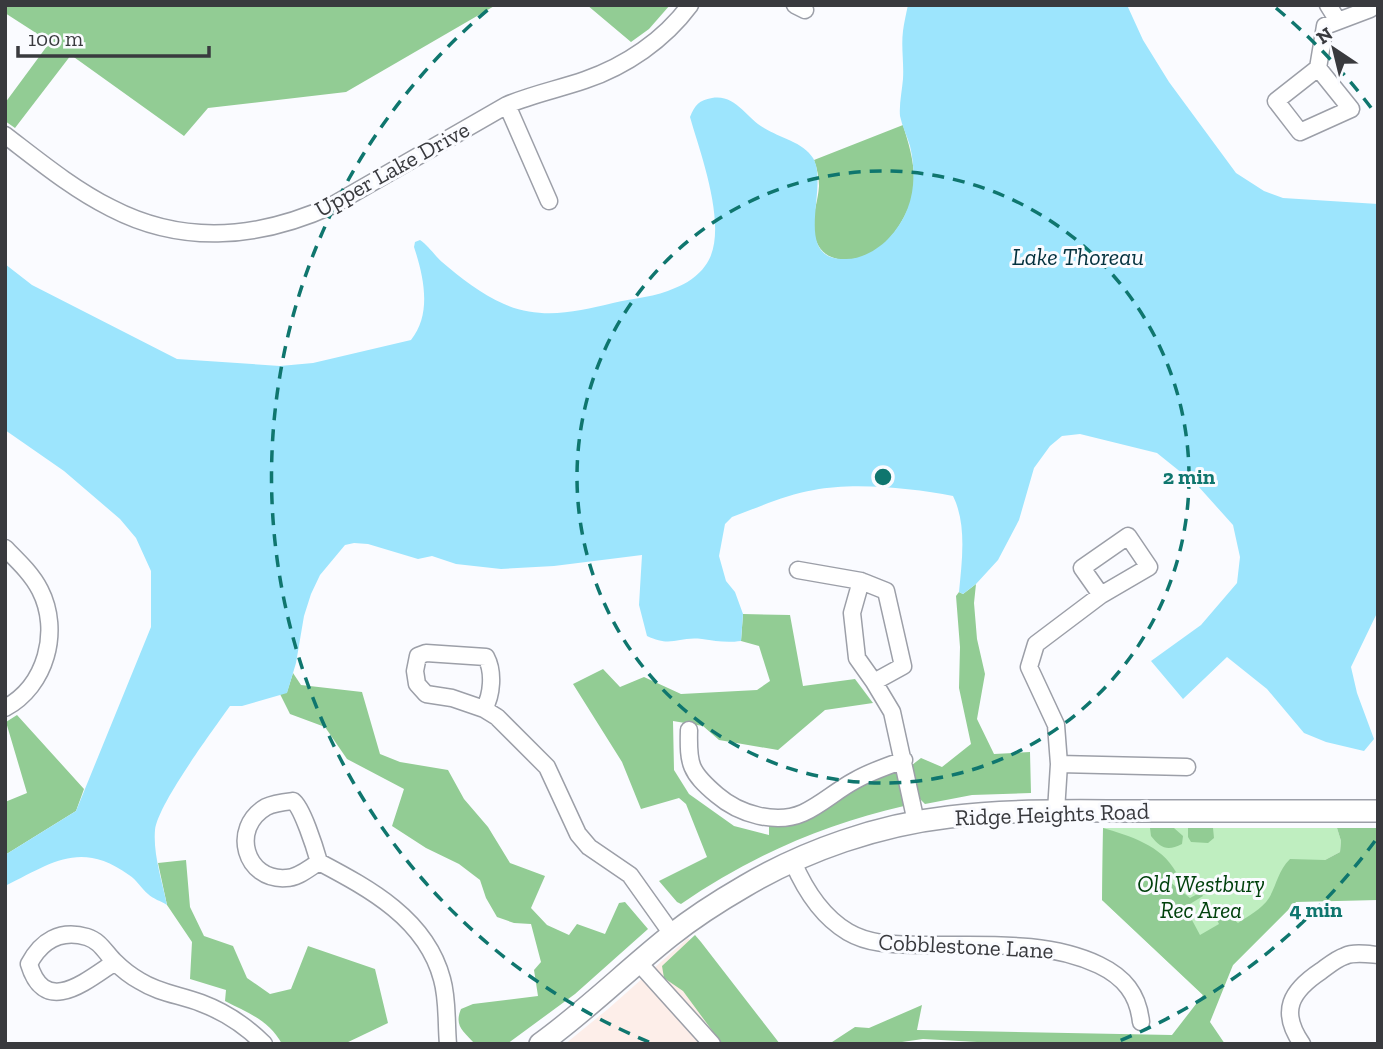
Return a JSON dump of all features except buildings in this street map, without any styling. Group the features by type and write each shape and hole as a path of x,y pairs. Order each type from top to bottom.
{"street":[{"name":"Upper Lake Drive","path":"5,135 89,196 137,220 191,232 244,232 272,228 305,218 332,205 507,105 583,81 625,63 667,32 690,5"},
{"path":"1318,68 1350,109 1300,132 1276,100 1318,68 1325,26 1334,10 1370,9 1374,5"},
{"path":"507,105 549,201"},
{"path":"5,548 40,588 50,620 47,654 33,684 23,696 5,708"},
{"path":"798,570 861,581 886,592 903,666 874,682"},
{"path":"861,581 852,613 857,658 892,712 916,822"},
{"path":"1056,810 1059,764 1056,725 1029,667 1035,644 1101,595"},
{"path":"484,709 491,698 490,664 486,657 426,653 418,656 415,671 417,684 426,694 452,698 484,709 497,717 547,767 578,834 589,847 630,875 672,934"},
{"path":"689,730 688,756 695,774 726,802 758,816 780,818 802,814 855,779 904,760"},
{"path":"1059,764 1186,767"},
{"path":"319,862 288,878 275,877 262,871 251,862 244,837 249,825 270,805 293,801 300,808 319,862 371,890 408,921 426,941 442,979 446,998 448,1044"},
{"name":"Ridge Heights Road","path":"540,1044 596,1001 672,934 720,901 793,862 855,838 916,822 982,813 1056,810 1378,811"},
{"name":"Cobblestone Lane","path":"793,862 808,893 821,909 849,933 885,944 1035,948 1074,954 1119,976 1135,996 1141,1022"},
{"path":"115,962 63,992 51,992 40,986 35,981 29,964 37,949 56,937 88,937 102,946 115,962 140,981 166,993 201,1003 246,1026 264,1044"},
{"path":"1302,1044 1292,1028 1290,1016 1290,1005 1301,986 1343,956 1378,955"},
{"path":"638,962 712,1044"}],"shaded area":[{"path":"688,938 776,1044 565,1044 608,1009"}],"green space":[{"path":"5,5 496,5 346,92 208,108 184,136 71,55 15,128 5,121 5,103 50,42 5,13"},
{"path":"587,5 670,5 649,29 631,42"},
{"path":"903,125 914,174 913,194 905,216 889,239 873,253 847,260 830,257 818,245 813,230 819,186 814,160"},
{"path":"976,584 974,603 977,639 985,674 977,719 994,754 1030,752 1031,793 972,795 925,804 919,798 912,765 921,758 942,767 971,744 959,688 960,647 956,596"},
{"path":"743,614 790,615 803,686 855,679 873,703 825,710 778,750 719,740 703,726 673,721 674,770 689,794 734,826 769,835 769,826 810,817 858,787 896,769 904,806 845,822 788,844 733,871 681,904 659,881 707,857 686,804 679,798 641,809 622,762 573,684 603,669 620,687 644,677 681,694 757,690 770,681 759,646 741,641"},
{"path":"293,673 301,685 362,692 380,754 400,762 448,770 464,799 488,827 510,863 545,876 531,908 547,925 569,935 577,924 605,934 619,903 625,902 648,929 575,994 507,1044 475,1044 459,1024 461,1009 473,1004 538,996 534,970 541,962 531,924 514,923 497,917 480,880 459,864 426,848 392,826 404,789 347,759 325,727 290,714 280,694 287,692"},
{"path":"17,715 84,789 76,811 5,855 5,802 27,793 6,722"},
{"name":"Old Westbury Rec Area","path":"1103,828 1337,828 1341,841 1340,852 1325,860 1313,860 1296,902 1203,995 1102,900"},
{"path":"1103,828 1134,838 1162,855 1176,872 1169,877 1170,882 1190,898 1201,892 1203,896 1185,907 1200,935 1219,924 1215,916 1226,913 1238,923 1259,909 1269,898 1280,873 1290,859 1325,860 1340,852 1341,841 1337,828 1378,828 1378,900 1296,902 1233,965 1210,1022 1225,1044 1013,1044 923,1039 888,1044 829,1044 855,1027 869,1028 922,1005 917,1030 1172,1035 1203,995 1102,900"},
{"path":"1150,828 1174,828 1183,836 1182,844 1169,848 1158,844 1151,836"},
{"path":"1188,828 1213,828 1214,838 1208,843 1191,842"},
{"path":"186,860 190,907 204,936 233,946 247,978 270,994 291,989 308,946 375,969 388,1023 344,1044 282,1044 264,1023 225,1001 226,990 190,979 192,942 167,905 158,863"},
{"path":"695,935 780,1044 722,1044 683,991 664,978 662,966"}],"water":[{"name":"Lake Thoreau","path":"908,5 1127,5 1143,40 1169,82 1236,173 1264,191 1283,198 1378,204 1378,611 1351,667 1357,693 1374,739 1364,751 1326,742 1304,733 1267,689 1227,657 1183,699 1151,661 1201,625 1237,583 1240,557 1233,525 1198,486 1157,453 1080,434 1062,436 1050,446 1034,468 1019,520 998,560 963,594 959,592 962,531 953,496 883,487 847,486 793,495 732,517 725,524 719,556 726,581 735,592 743,614 741,641 663,641 647,636 639,605 642,555 554,566 501,569 456,564 432,556 418,559 368,544 345,545 320,575 311,594 287,693 242,706 230,706 187,767 158,818 155,848 167,905 150,896 134,879 112,864 81,857 52,863 5,886 5,855 76,811 151,627 151,571 136,538 120,519 64,471 5,430 5,264 32,285 177,359 280,366 313,363 411,340 418,330 424,307 421,271 414,247 415,242 420,240 442,262 472,285 496,300 518,309 558,313 653,295 692,279 705,266 712,252 715,234 711,193 690,117 701,102 720,98 734,103 764,128 809,153 817,170 815,235 820,248 829,256 846,259 863,256 888,239 896,229 911,196 912,159 900,111 903,79 902,37"}]}
